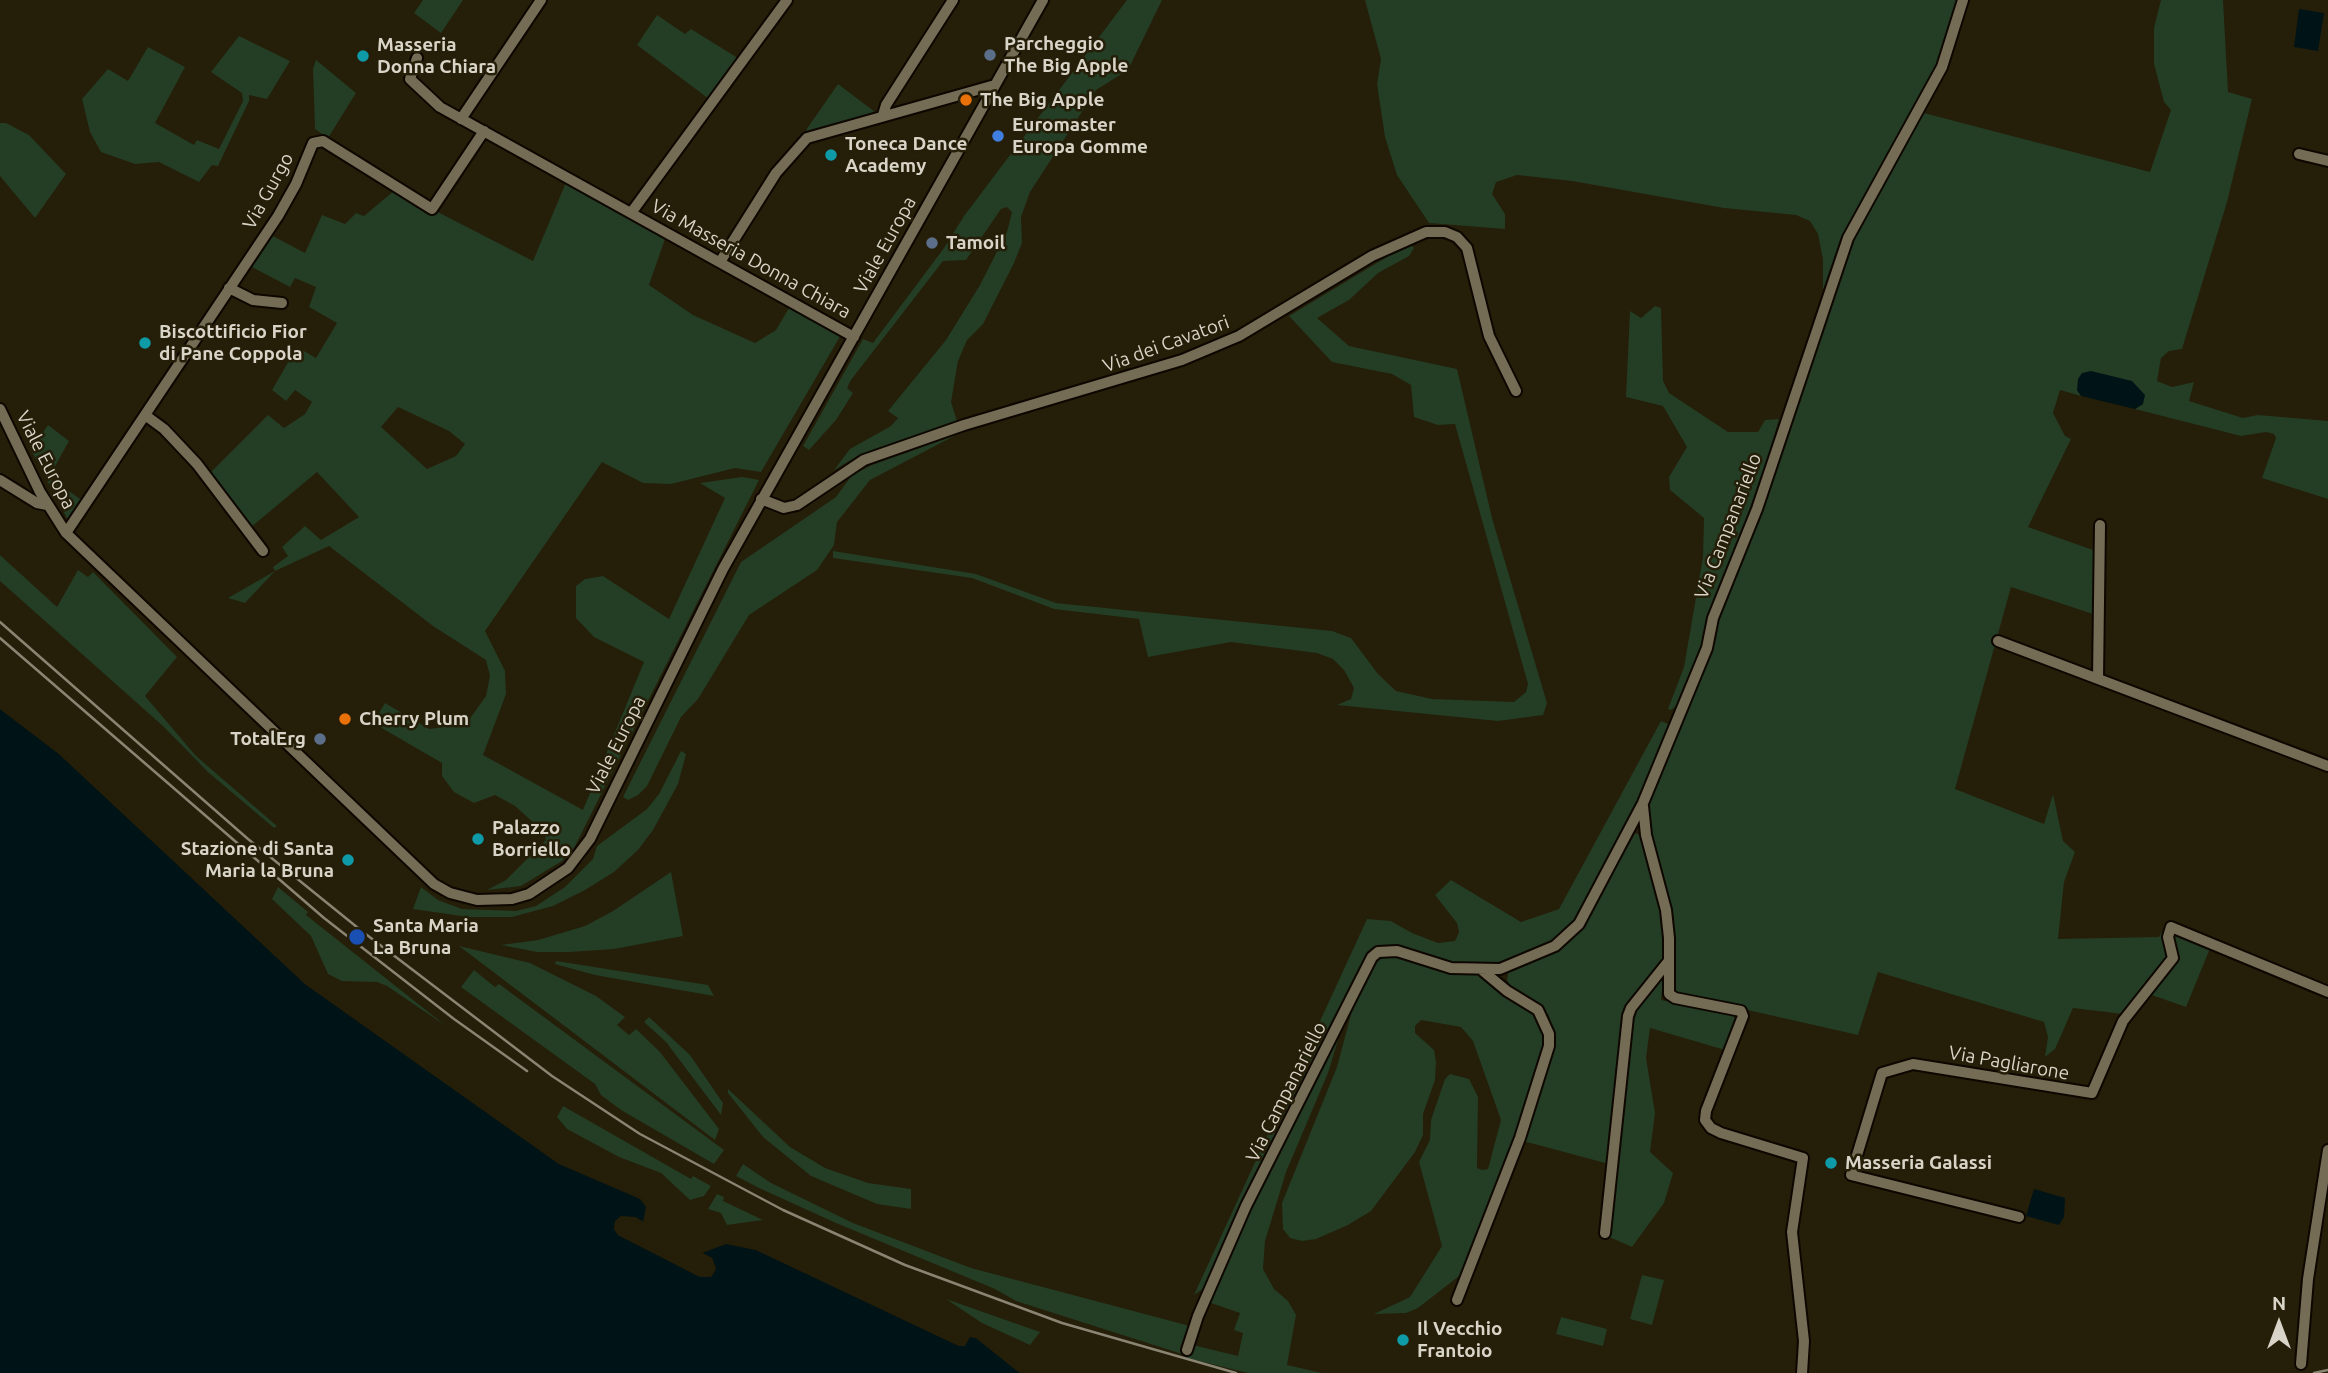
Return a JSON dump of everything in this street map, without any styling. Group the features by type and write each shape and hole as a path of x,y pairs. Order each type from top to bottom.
{"street":[{"path":"461,119 541,0"},
{"name":"Via Masseria Donna Chiara","path":"631,213 788,0"},
{"path":"883,115 886,105 953,0"},
{"name":"Viale Europa","path":"0,409 47,505 66,533 434,884 450,893 497,901 529,894 554,880 586,846 723,569 1044,0"},
{"name":"Via Campanariello","path":"1187,1350 1241,1217 1372,957 1378,952 1397,951 1451,968 1483,971 1515,964 1555,946 1579,924 1643,803 1707,648 1718,602 1757,509 1844,247 1942,67 1963,0"},
{"name":"Via Masseria Donna Chiara","path":"417,58 411,74 412,82 428,98 631,213 759,281 854,337"},
{"path":"720,262 776,173 800,144 817,134 995,85"},
{"name":"Via Gurgo","path":"66,533 278,216 296,184 313,143 323,141 432,209 484,131"},
{"path":"2300,154 2328,162"},
{"name":"Via dei Cavatori","path":"761,499 784,508 797,505 864,460 964,425 1182,360 1239,336 1372,256 1426,232 1446,232 1457,237 1467,248 1489,336 1516,391"},
{"path":"229,288 253,300 282,303"},
{"path":"145,415 164,429 197,464 263,551"},
{"path":"0,480 37,503 47,505"},
{"path":"2098,678 2100,526"},
{"path":"1998,641 2328,766"},
{"path":"1643,803 1646,835 1666,910 1670,937 1667,987 1675,998 1741,1011 1743,1016 1706,1111 1705,1120 1711,1128 1721,1133 1803,1158 1792,1232 1804,1341 1802,1373"},
{"name":"Via Pagliarone","path":"2019,1217 1851,1175 1882,1073 1913,1064 2092,1093 2123,1021 2173,958 2168,937 2171,927 2328,992"},
{"path":"1605,1233 1628,1016 1631,1008 1667,963"},
{"path":"1457,1300 1520,1138 1549,1046 1549,1034 1538,1010 1507,991 1483,971"},
{"path":"2301,1364 2305,1297 2328,1150"}],"green space":[{"path":"423,0 463,0 441,33 414,13"},
{"path":"1127,0 1162,0 1128,70 1096,90 1030,192 1021,217 1022,243 1014,263 983,324 967,340 958,361 951,402 957,421 859,455 834,470 850,449 891,426 898,418 888,411 946,340 980,285 1007,232 1012,212 1007,207 1001,209 966,260 943,261 851,380 847,388 853,393 836,420 809,450 803,446 863,339 873,343 944,248 964,216"},
{"path":"1365,0 1960,0 1938,65 1842,235 1823,290 1823,259 1818,234 1810,221 1796,215 1724,208 1572,181 1517,175 1496,182 1492,194 1505,214 1505,229 1429,223 1397,175 1385,137 1377,84 1381,59"},
{"path":"2161,0 2223,0 2228,92 2252,99 2227,202 2182,349 2169,351 2161,358 2157,381 2172,387 2194,382 2189,401 2243,418 2258,415 2328,421 2328,499 2262,478 2276,438 2274,434 2266,432 2241,436 2135,409 2143,404 2077,390 2081,396 2060,390 2053,413 2065,436 2071,439 2028,527 2096,551 2096,615 2011,587 1955,789 2044,824 2053,794 2063,841 2075,852 2064,882 2058,939 2159,937 2165,927 2170,955 2123,1014 2073,1008 2055,1049 2045,1057 2048,1037 2044,1022 1878,972 1858,1035 1677,994 1673,990 1673,935 1650,833 1649,798 1714,645 1718,617 1850,246 1865,215 1924,113 2150,172 2171,110 2164,102 2154,64 2154,28"},
{"path":"657,15 685,34 691,29 741,60 713,102 637,45"},
{"path":"239,36 290,61 267,99 249,95 249,101 218,166 212,165 199,182 159,162 135,164 101,152 90,132 82,99 108,69 128,81 148,47 185,67 155,123 194,145 197,140 219,149 243,101 242,93 211,72"},
{"path":"316,60 356,93 328,138 315,129 313,69"},
{"path":"838,84 875,112 811,134 806,130"},
{"path":"0,123 6,123 29,135 66,174 35,218 0,176"},
{"path":"567,180 666,236 649,285 693,315 755,343 776,330 792,303 842,333 761,472 735,468 671,484 643,483 602,462 485,631 505,671 506,694 483,755 583,810 644,662 594,637 576,618 576,586 585,579 603,576 669,619 725,498 700,483 742,477 759,480 574,848 562,861 521,886 487,890 506,880 546,840 545,833 515,806 495,795 474,803 454,792 442,776 442,763 373,723 385,703 429,729 466,724 486,696 490,676 486,660 433,626 329,546 275,571 273,567 288,556 282,547 305,526 321,540 359,517 317,472 250,528 208,475 268,415 284,428 305,414 312,402 295,390 286,401 272,390 297,347 316,358 337,323 309,307 316,287 295,278 290,287 248,265 269,234 305,253 322,215 345,224 356,213 364,216 395,190 533,261","holes":["398,407 449,431 465,444 456,456 427,469 381,427"]},
{"path":"1410,243 1414,248 1409,256 1378,273 1349,300 1317,318 1349,346 1457,369 1492,518 1547,703 1543,715 1498,721 1337,705 1351,699 1354,688 1344,670 1333,659 1317,653 1231,642 1148,657 1139,619 1054,609 972,578 833,558 833,551 976,574 1056,603 1332,631 1351,638 1378,674 1396,691 1432,699 1514,702 1526,692 1528,684 1455,424 1438,425 1414,417 1411,385 1392,374 1332,362 1289,316"},
{"path":"1655,306 1661,308 1663,381 1669,393 1728,432 1758,432 1765,420 1779,419 1754,507 1702,645 1676,706 1671,710 1668,709 1684,667 1703,557 1704,518 1670,490 1669,477 1687,447 1663,406 1626,397 1630,311 1641,318"},
{"path":"48,425 69,441 49,477 83,501 69,522 31,450"},
{"path":"956,435 870,480 837,522 834,545 817,570 749,615 698,699 681,717 647,786 628,800 623,797 741,562 836,497 852,475 872,465"},
{"path":"0,555 57,607 78,570 88,577 93,572 177,657 145,696 196,756 277,826 274,828 208,772 164,727 0,581"},
{"path":"275,571 245,603 228,598"},
{"path":"1661,721 1668,724 1667,731 1633,814 1571,928 1543,946 1506,962 1478,967 1454,964 1395,947 1375,948 1207,1286 1194,1295 1367,919 1391,921 1438,943 1455,941 1459,932 1457,923 1435,895 1451,880 1521,922 1559,909"},
{"path":"681,751 686,754 678,784 653,830 638,850 614,872 585,890 553,906 512,917 468,917 413,909 421,887 438,900 462,909 516,911 536,906 565,887 593,859 597,846 647,809 659,794"},
{"path":"1635,833 1642,836 1664,922 1664,956 1625,1008 1609,1164 1523,1141 1553,1042 1549,1016 1541,1005 1512,989 1507,980 1509,969 1582,927"},
{"path":"671,872 683,936 614,949 569,952 537,952 501,945 538,940 585,926 613,911"},
{"path":"278,887 308,912 306,915 446,1026 387,986 377,982 342,981 328,974 311,936 272,899"},
{"path":"2172,930 2211,946 2186,1007 2146,993 2172,966"},
{"path":"459,946 530,963 596,996 625,1017 617,1025 629,1035 636,1029 660,1052 719,1129 715,1140"},
{"path":"1392,955 1458,974 1478,975 1525,1007 1541,1021 1546,1032 1528,1104 1463,1273 1418,1308 1406,1313 1374,1314 1410,1297 1442,1246 1419,1162 1430,1140 1431,1120 1445,1079 1450,1074 1469,1079 1478,1097 1477,1168 1488,1169 1501,1120 1473,1041 1461,1027 1421,1020 1415,1026 1415,1033 1434,1050 1436,1062 1435,1080 1423,1114 1423,1135 1415,1152 1371,1211 1348,1225 1316,1239 1302,1241 1290,1238 1283,1229 1282,1203 1337,1067 1353,1007 1374,961"},
{"path":"556,961 708,985 714,996 595,975 555,964"},
{"path":"474,970 495,987 499,984 724,1150 714,1164 621,1110 601,1095 595,1084 461,987"},
{"path":"1663,978 1661,1000 1733,1015 1736,1022 1725,1050 1650,1028 1646,1058 1655,1113 1650,1152 1673,1173 1664,1203 1632,1247 1607,1236 1633,1015"},
{"path":"649,1017 690,1055 723,1103 721,1115 666,1042 644,1022"},
{"path":"1345,1017 1328,1073 1286,1172 1265,1241 1263,1269 1274,1289 1288,1301 1296,1315 1287,1365 1322,1373 1248,1373 1187,1358 1193,1345 1238,1356 1243,1333 1234,1330 1240,1313 1208,1302 1230,1249"},
{"path":"728,1089 790,1147 825,1168 868,1183 911,1189 911,1209 877,1204 811,1176 763,1137 728,1093"},
{"path":"563,1106 691,1179 693,1176 711,1186 704,1196 690,1200 661,1173 619,1157 567,1129 557,1117"},
{"path":"743,1164 771,1183 853,1223 971,1268 1190,1326 1182,1354 1016,1301 995,1289 759,1188 736,1176"},
{"path":"717,1194 724,1197 723,1201 763,1220 727,1225 721,1213 708,1209"},
{"path":"1642,1275 1664,1280 1652,1325 1630,1319"},
{"path":"946,1299 1040,1332 1030,1345 982,1323"},
{"path":"1561,1317 1607,1329 1603,1346 1556,1334"}],"shaded area":[{"path":"2299,9 2324,13 2318,51 2294,47"},
{"path":"2091,371 2132,381 2145,395 2143,404 2135,409 2081,396 2077,390 2078,379 2082,373"},
{"path":"0,709 59,754 305,984 559,1164 640,1199 646,1207 643,1222 635,1217 615,1221 614,1229 618,1235 700,1277 711,1277 716,1269 712,1258 702,1253 726,1244 756,1250 959,1346 970,1337 976,1338 1020,1373 0,1373"},
{"path":"2034,1189 2065,1198 2064,1217 2059,1225 2026,1216"}],"pier":[{"path":"0,705 61,751 308,981 560,1161 625,1186 645,1199 559,1164 305,984 59,754 0,709"},
{"path":"621,1216 635,1217 646,1223 622,1220 618,1228 620,1232 701,1273 709,1273 712,1269 709,1261 699,1255 699,1251 712,1258 716,1269 711,1277 700,1277 618,1235 614,1229 615,1221"},
{"path":"723,1242 758,1246 960,1342 968,1334 978,1334 1019,1368 1017,1371 976,1338 970,1337 965,1346 959,1346 756,1250"}],"railway":[{"path":"0,622 248,839 363,932 552,1076 640,1134 783,1210 905,1265 1062,1323 1236,1373"},
{"path":"0,638 324,918 454,1019 527,1071"},
{"path":"2314,1373 2328,1370"}],"place":[{"name":"Parcheggio The Big Apple","path":"990,55"},
{"name":"Masseria Donna Chiara","path":"363,56"},
{"name":"The Big Apple","path":"966,100"},
{"name":"Euromaster Europa Gomme","path":"998,136"},
{"name":"Toneca Dance Academy","path":"831,155"},
{"name":"Tamoil","path":"932,243"},
{"name":"Biscottificio Fior di Pane Coppola","path":"145,343"},
{"name":"Cherry Plum","path":"345,719"},
{"name":"TotalErg","path":"320,739"},
{"name":"Palazzo Borriello","path":"478,839"},
{"name":"Stazione di Santa Maria la Bruna","path":"348,860"},
{"name":"Santa Maria La Bruna","path":"357,937"},
{"name":"Masseria Galassi","path":"1831,1163"},
{"name":"Il Vecchio Frantoio","path":"1403,1340"}]}
